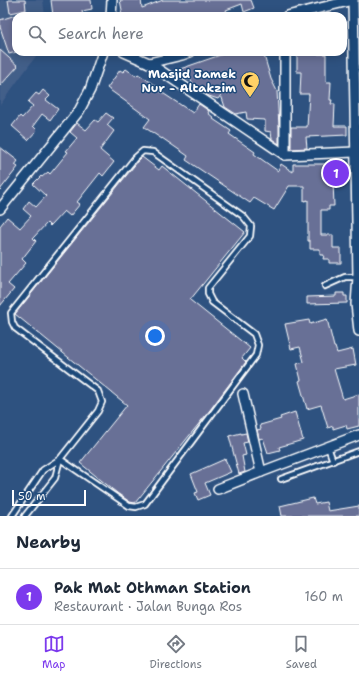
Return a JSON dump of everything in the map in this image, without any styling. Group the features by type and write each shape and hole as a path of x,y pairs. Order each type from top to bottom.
{"street":[{"path":"111,12 112,0"},
{"path":"304,12 353,0 358,276 356,304 359,331"},
{"path":"2,203 79,111 90,90 102,56"},
{"path":"133,56 149,63 284,155 355,152"},
{"path":"149,63 178,56"},
{"path":"284,155 285,56"},
{"path":"243,394 261,472"},
{"path":"218,489 359,435"}],"lane":[{"path":"12,516 43,470 60,459 98,411 102,402 98,391 15,328 12,322 11,313 135,158 143,151 153,152 243,216 251,226 250,236 208,288 208,294 212,302 254,334 258,345 256,355 145,504 136,507 129,506 60,459"},
{"path":"325,286 345,277 358,276"},
{"path":"328,447 333,460"},
{"path":"281,479 359,451"},
{"path":"25,516 55,478 60,459"}],"shaded area":[{"path":"0,0 43,0 44,12 12,12 12,56 36,56 0,105"}],"building":[{"path":"8,0 25,0 26,10 10,13"},
{"path":"51,0 91,0 92,9 82,12 52,12"},
{"path":"120,0 141,0 142,8 163,0 251,0 254,8 244,12 242,4 226,10 227,12 121,12"},
{"path":"12,16 12,53 9,54 0,27 0,20"},
{"path":"0,50 18,66 0,86"},
{"name":"Masjid Jamek Nur - Altakzim","path":"217,56 264,56 271,79 277,91 279,144 272,139 271,132 265,131 265,120 247,119 246,112 236,114 225,107 221,95 218,99 209,96 194,86 190,79 185,80 180,69"},
{"path":"297,56 326,56 326,82 331,82 330,100 332,100 331,104 335,104 334,126 347,126 347,135 306,137 307,148 291,149 291,127 307,127 309,94 300,94 301,72 297,72"},
{"path":"126,69 136,76 138,74 160,88 158,90 193,113 199,104 209,111 208,113 214,118 213,119 231,131 229,134 255,152 254,154 278,171 281,164 293,172 293,164 335,164 335,181 333,181 334,206 329,206 329,210 321,210 321,235 333,235 333,248 341,248 341,263 329,263 329,259 323,259 324,255 320,255 320,249 310,249 310,241 308,241 308,200 304,201 304,186 289,186 274,210 254,198 250,203 186,160 188,156 144,127 150,119 107,88 120,70 123,72"},
{"path":"43,90 50,96 46,100 58,109 50,120 42,114 33,126 37,130 28,140 12,126 20,116 22,118 33,106 28,102 36,93 39,95"},
{"path":"106,113 113,118 107,125 114,131 100,150 114,162 103,176 100,173 77,202 80,204 70,216 64,211 50,226 47,223 33,238 36,241 22,259 26,263 8,284 14,289 0,306 0,226 7,217 20,228 31,216 23,209 29,201 36,207 46,196 33,184 41,176 42,177 48,172 50,174 68,152 66,151 77,138 70,132 77,123 86,130 95,120 98,122"},
{"path":"0,147 18,161 15,165 18,167 0,190"},
{"path":"142,157 159,170 162,166 245,232 190,300 250,348 242,358 246,362 210,410 135,503 130,502 117,493 80,463 127,405 15,314"},
{"path":"336,293 344,293 344,296 347,296 347,303 307,304 307,297 336,296"},
{"path":"327,319 337,353 353,349 356,365 334,369 343,399 359,394 359,426 347,429 346,425 333,429 333,426 328,428 321,405 307,409 299,381 301,380 297,364 304,362 300,347 291,349 285,324 309,320 310,324"},
{"path":"295,412 303,440 279,447 280,450 268,453 263,438 259,439 257,430 261,429 260,425 281,419 280,417"},
{"path":"246,433 248,442 243,443 246,455 242,456 245,472 239,474 229,436"},
{"path":"225,459 231,472 205,483 210,495 198,500 195,493 198,492 191,474"},
{"path":"313,498 315,504 326,502 328,511 359,506 359,516 282,516 280,506"}],"place":[{"name":"Masjid Jamek Nur - Altakzim","path":"250,98"},
{"name":"Pak Mat Othman Station","path":"336,173"}]}
